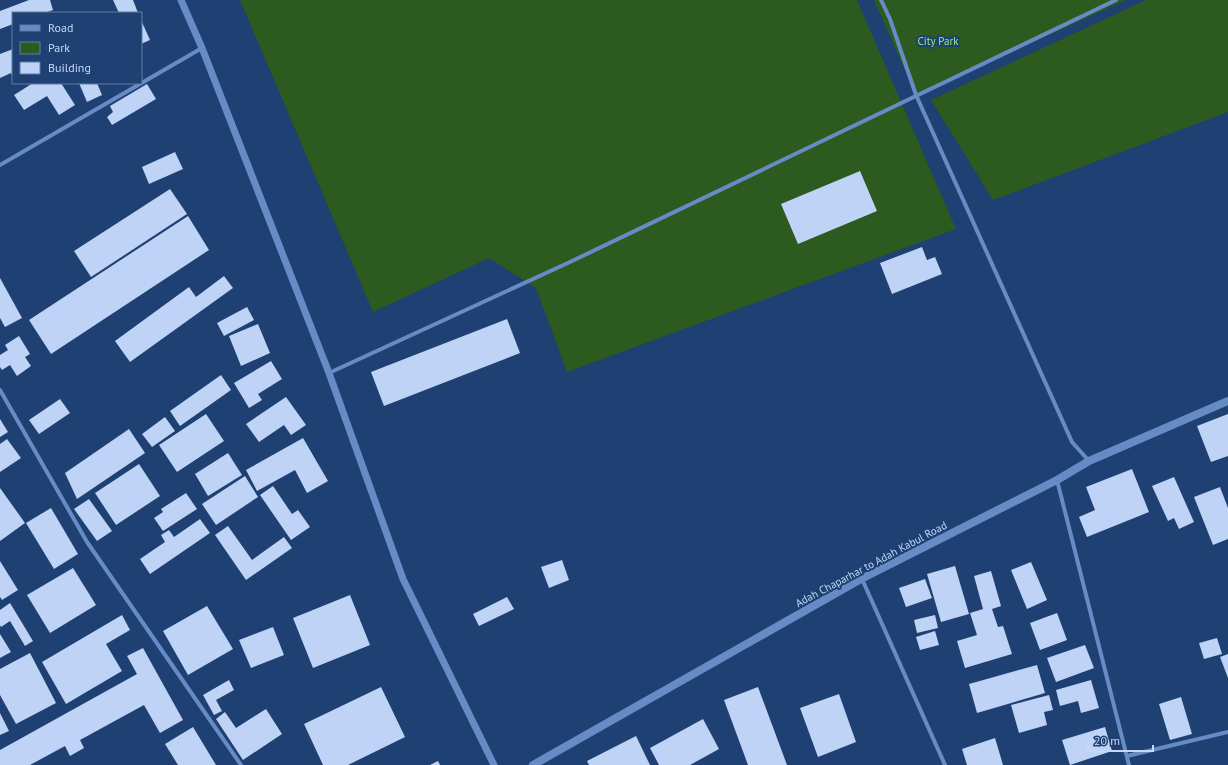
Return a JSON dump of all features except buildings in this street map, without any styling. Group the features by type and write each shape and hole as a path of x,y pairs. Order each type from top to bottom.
{"main road":[{"name":"Adah Chaparhar to Adah Kabul Road","path":"533,765 862,579 1058,480 1089,461 1228,401"}],"street":[{"path":"181,0 202,48 329,373 403,579 494,765"},
{"path":"881,0 890,19 916,95 1072,442 1089,461"},
{"path":"329,373 570,262 1116,0"},
{"path":"142,83 202,48"},
{"path":"0,165 140,84"},
{"path":"0,390 87,542 241,765"},
{"path":"1058,480 1129,765"},
{"path":"862,579 945,765"},
{"path":"1127,756 1228,732"}],"green space":[{"path":"240,0 857,0 956,229 567,372 536,288 489,258 373,312"},
{"name":"City Park","path":"874,0 1126,0 916,95"},
{"path":"1146,0 1228,0 1228,112 993,200 931,100"}]}
